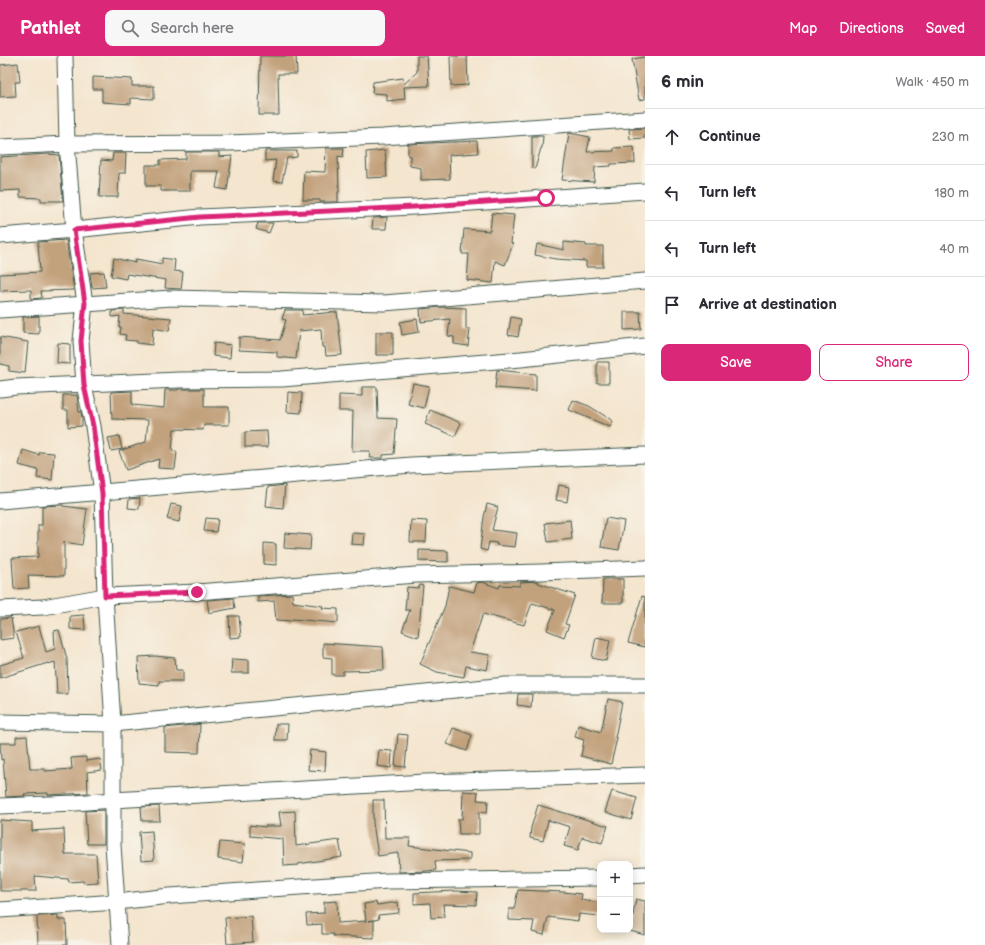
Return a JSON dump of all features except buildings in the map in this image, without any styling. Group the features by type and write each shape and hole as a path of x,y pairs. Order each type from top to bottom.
{"street":[{"path":"65,56 67,144 74,230 85,303 81,341 84,385 93,426 102,493 105,596 113,724 113,845 120,945"},
{"path":"0,147 67,144 228,143 383,137 645,119"},
{"path":"0,236 200,217 414,207 645,191"},
{"path":"0,310 85,303 194,298 384,303 645,280"},
{"path":"0,389 179,380 282,379 521,359 645,346"},
{"path":"0,501 411,465 645,455"},
{"path":"0,609 43,607 105,596 197,592 416,575 645,568"},
{"path":"0,722 113,724 506,685 645,685"},
{"path":"0,806 75,803 425,782 645,775"},
{"path":"633,875 645,874"},
{"path":"0,910 117,902 170,896 388,881 597,878"}],"route":[{"path":"197,592 105,596 102,493 93,426 84,385 81,341 85,303 74,230 200,217 414,207 546,198"}]}
